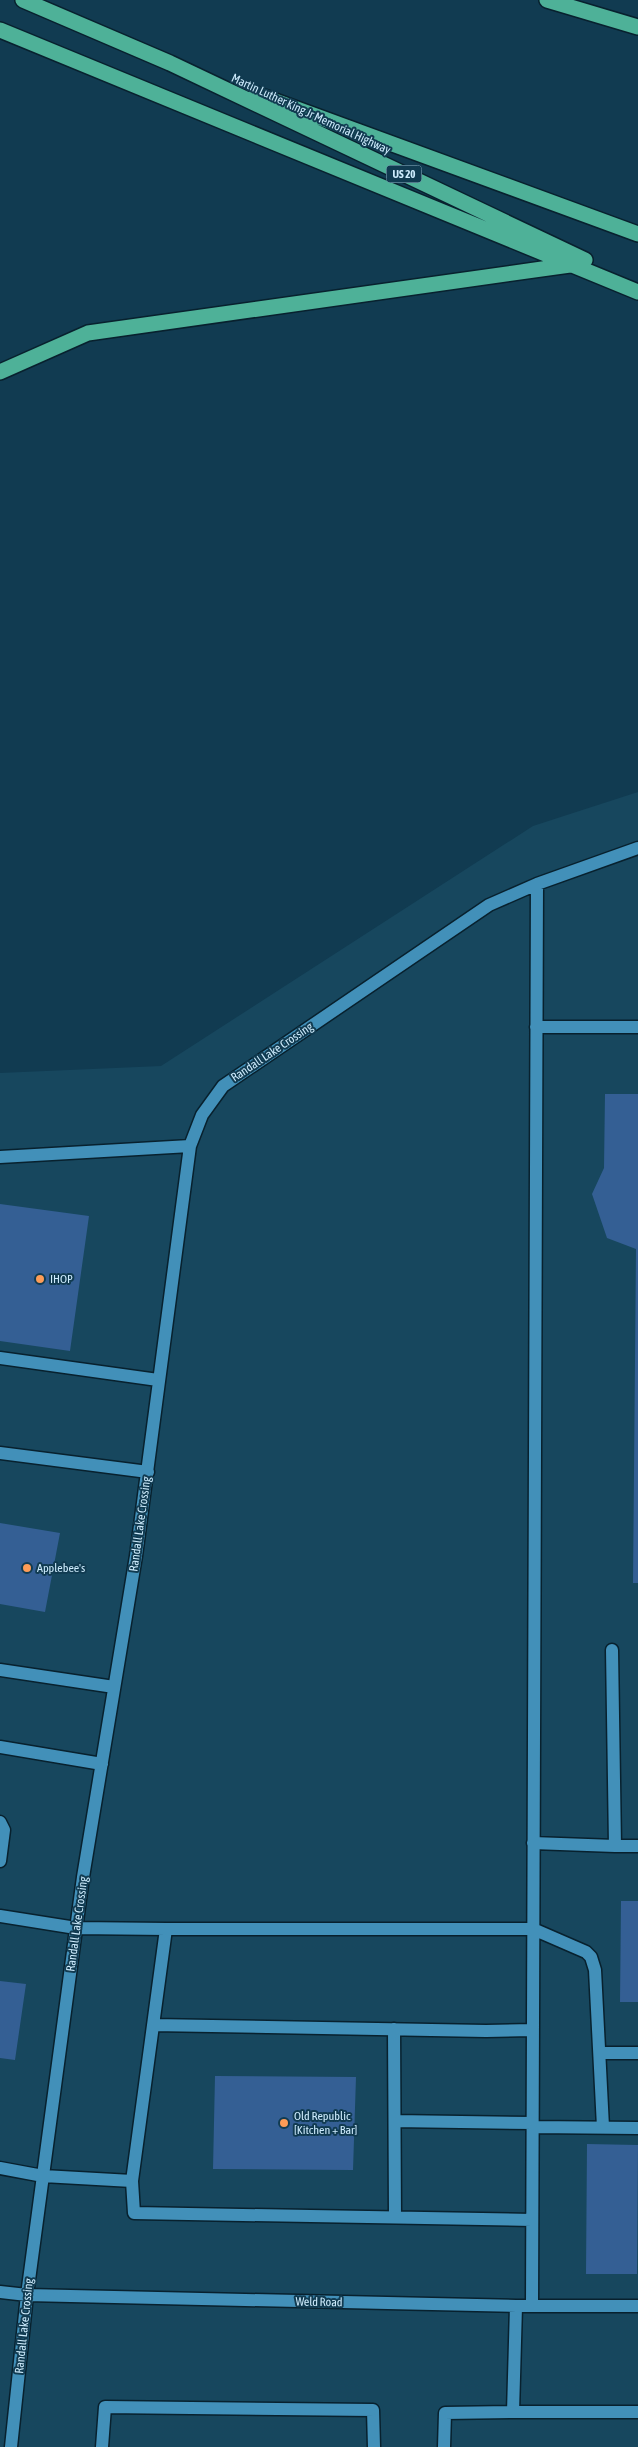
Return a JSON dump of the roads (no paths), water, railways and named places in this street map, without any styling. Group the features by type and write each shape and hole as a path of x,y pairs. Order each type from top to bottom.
{"highway":[{"name":"Martin Luther King Jr Memorial Highway","path":"23,0 170,63 638,286"},
{"path":"547,0 638,27"},
{"path":"0,30 638,292"},
{"path":"170,63 638,234"},
{"path":"0,372 88,333 572,265"}],"lane":[{"name":"Randall Lake Crossing","path":"11,2447 27,2295 76,1928 148,1472 158,1380 190,1146 202,1115 223,1086 489,905 537,884 638,848"},
{"path":"532,2306 537,884"},
{"path":"536,1027 638,1027"},
{"path":"0,1157 190,1146"},
{"path":"0,1358 158,1380"},
{"path":"0,1453 148,1472"},
{"path":"612,1650 615,1846"},
{"path":"0,1670 114,1687"},
{"path":"0,1747 102,1764"},
{"path":"0,1822 4,1830 0,1861"},
{"path":"533,1843 638,1846"},
{"path":"0,1916 76,1928 533,1928 586,1952 591,1957 595,1970 603,2127"},
{"path":"166,1929 132,2181 134,2213 532,2220"},
{"path":"153,2025 532,2030"},
{"path":"394,2029 395,2218"},
{"path":"600,2053 638,2053"},
{"path":"395,2121 638,2128"},
{"path":"0,2168 43,2176 132,2181"},
{"name":"Weld Road","path":"0,2292 27,2295 516,2306 638,2306"},
{"path":"513,2412 516,2306"},
{"path":"102,2447 105,2407 373,2410 374,2447"},
{"path":"444,2447 445,2413 638,2412"}],"place":[{"name":"IHOP","path":"40,1279"},
{"name":"Applebee's","path":"27,1568"},
{"name":"Old Republic [Kitchen + Bar]","path":"284,2123"}]}
